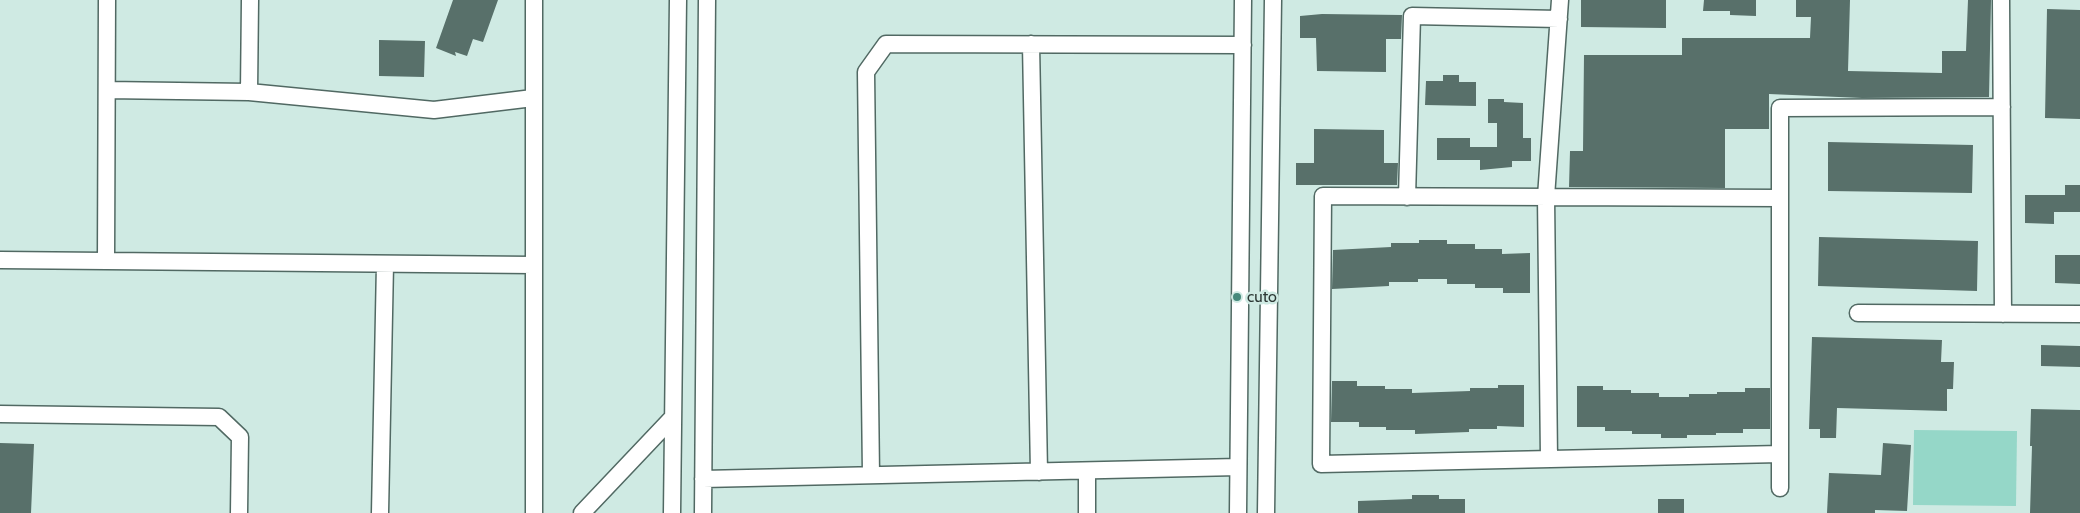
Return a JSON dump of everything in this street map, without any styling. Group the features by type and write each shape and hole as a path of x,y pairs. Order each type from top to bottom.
{"street":[{"path":"106,261 107,0"},
{"path":"249,92 250,0"},
{"path":"534,0 534,513"},
{"path":"672,513 678,0"},
{"path":"703,513 706,0"},
{"path":"1238,513 1243,0"},
{"path":"1266,513 1273,0"},
{"path":"1549,459 1546,197 1560,0"},
{"path":"2001,0 2003,314"},
{"path":"1407,197 1412,16 1558,19"},
{"path":"871,476 866,72 886,44 1243,45"},
{"path":"1032,44 1039,472"},
{"path":"107,90 249,92 434,110 533,98"},
{"path":"1780,488 1780,108 2002,107"},
{"path":"1780,198 1323,196 1321,464 1780,454"},
{"path":"0,260 533,265"},
{"path":"380,513 385,264"},
{"path":"1858,313 2080,314"},
{"path":"0,414 219,418 240,437 239,513"},
{"path":"582,513 673,417"},
{"path":"703,479 1238,467"},
{"path":"1087,471 1087,513"}],"green space":[{"path":"1914,430 2017,431 2016,506 1913,505"}],"building":[{"path":"453,0 498,0 483,42 473,39 467,56 455,52 456,56 436,48"},
{"path":"1581,0 1666,0 1666,28 1581,27"},
{"path":"1704,0 1756,0 1756,16 1730,15 1730,11 1703,11"},
{"path":"1796,0 1850,0 1848,71 1942,73 1942,51 1966,51 1968,0 1991,0 1989,97 1862,98 1769,94 1769,129 1725,129 1725,188 1569,187 1570,151 1583,151 1584,55 1682,55 1682,38 1810,38 1811,17 1796,17"},
{"path":"2047,9 2080,10 2080,119 2045,118"},
{"path":"1322,14 1402,15 1401,39 1386,39 1386,72 1317,71 1316,38 1300,38 1300,16"},
{"path":"379,40 425,41 424,77 379,76"},
{"path":"1443,75 1459,75 1459,82 1476,82 1476,106 1425,105 1426,81 1443,81"},
{"path":"1488,99 1504,99 1504,102 1523,103 1523,138 1531,138 1531,161 1512,161 1512,167 1480,170 1480,160 1437,160 1437,138 1470,138 1470,147 1497,147 1497,123 1488,123"},
{"path":"1314,129 1384,130 1384,163 1398,163 1397,185 1296,185 1296,163 1314,163"},
{"path":"1828,142 1973,145 1972,193 1828,191"},
{"path":"2065,185 2080,185 2080,212 2054,212 2054,224 2025,223 2025,195 2065,195"},
{"path":"1819,237 1978,241 1977,291 1818,286"},
{"path":"1419,240 1447,240 1447,244 1475,244 1475,249 1502,249 1502,254 1530,253 1530,293 1503,293 1503,288 1475,288 1475,284 1447,284 1447,279 1418,279 1418,282 1389,282 1389,286 1332,289 1333,250 1391,247 1391,243 1419,243"},
{"path":"2055,255 2080,255 2080,284 2055,283"},
{"path":"1812,337 1942,340 1941,362 1954,362 1953,389 1947,389 1947,411 1837,408 1836,438 1820,438 1820,429 1809,429"},
{"path":"2041,345 2080,346 2080,367 2041,366"},
{"path":"1332,381 1357,381 1357,386 1385,386 1385,389 1412,389 1412,393 1470,391 1470,388 1498,388 1498,385 1524,385 1524,427 1497,426 1497,429 1469,429 1469,432 1415,434 1415,430 1386,430 1386,427 1359,427 1359,422 1331,422"},
{"path":"1577,386 1603,386 1603,390 1631,390 1631,393 1659,393 1659,397 1689,397 1689,394 1745,392 1745,388 1770,388 1770,429 1743,429 1743,433 1716,433 1716,435 1687,435 1687,438 1661,438 1661,434 1632,434 1632,431 1605,431 1605,427 1577,427"},
{"path":"2031,409 2080,410 2080,513 2030,513"},
{"path":"0,443 34,444 31,513 0,513"},
{"path":"1883,443 1911,445 1907,511 1875,510 1875,513 1827,513 1829,473 1881,475"},
{"path":"1412,495 1439,495 1439,499 1465,499 1465,513 1358,513 1358,501 1412,499"},
{"path":"1658,499 1684,499 1684,513 1658,513"}],"place":[{"name":"cuto","path":"1237,297"}]}
